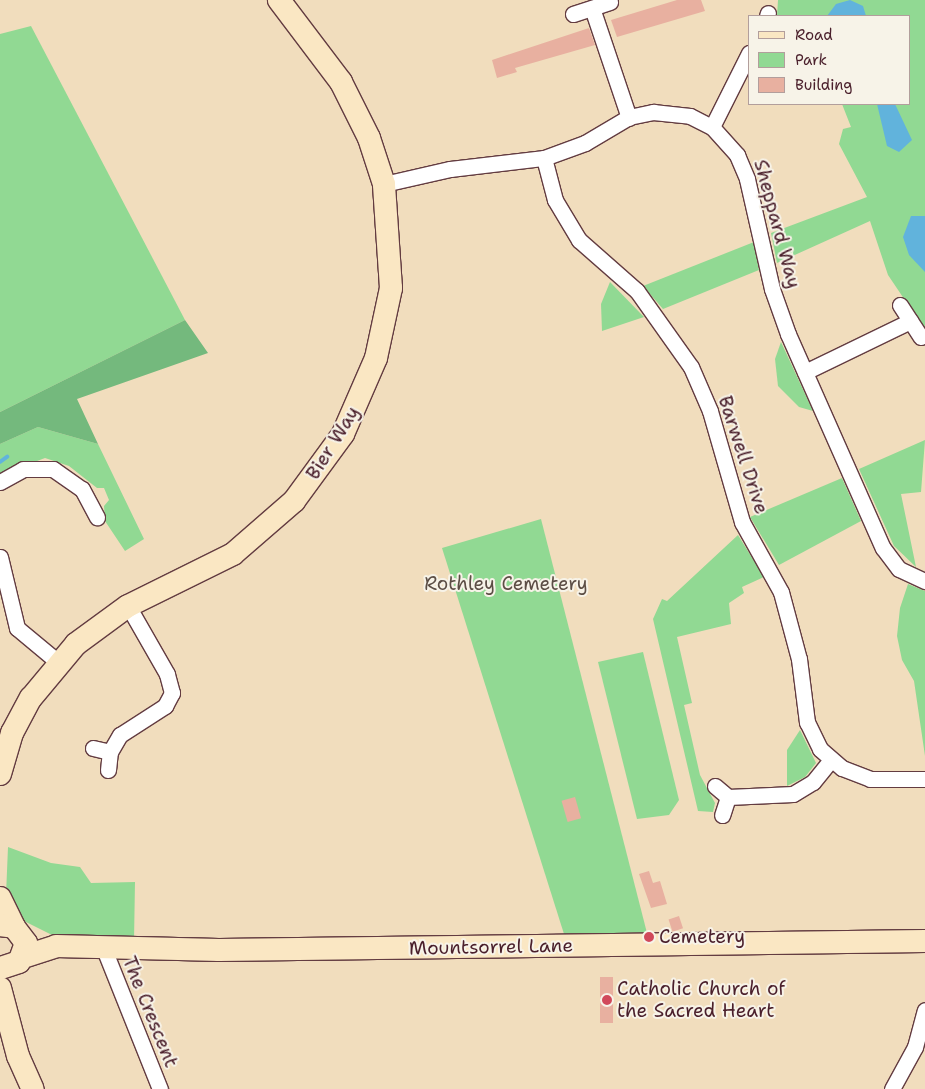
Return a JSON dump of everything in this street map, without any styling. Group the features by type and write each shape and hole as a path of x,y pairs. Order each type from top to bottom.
{"street":[{"name":"Bier Way","path":"0,774 12,733 58,662 128,606 202,574 261,532 294,502 343,434 361,400 386,326 391,251 384,184 369,138 341,82 279,0"},
{"path":"573,14 610,2"},
{"path":"592,8 629,118"},
{"path":"712,127 748,55"},
{"name":"Sheppard Way","path":"384,184 450,169 544,158 585,143 629,118 673,112 712,127 737,155 747,179 772,289 805,372 883,548 899,568 925,581"},
{"name":"Barwell Drive","path":"544,158 555,200 579,240 637,291 691,367 710,411 736,507 781,592 798,659 807,722 831,760"},
{"path":"900,305 921,337"},
{"path":"805,372 910,321"},
{"path":"0,482 32,467 53,469 75,481 95,501 97,517"},
{"path":"0,557 16,628 58,662"},
{"path":"108,770 110,752 128,726 164,706 172,693 167,674 128,606"},
{"path":"93,748 110,752"},
{"path":"715,786 728,797 793,794 813,782 831,760 870,779 925,779"},
{"path":"722,815 728,797"},
{"path":"0,898 11,928 26,944 14,962 8,1023"},
{"name":"Mountsorrel Lane","path":"11,928 56,946 104,949 925,941"},
{"name":"Mountsorrel Lane","path":"14,962 56,946"},
{"name":"The Crescent","path":"104,949 160,1089"},
{"path":"0,988 8,1023 29,1088"},
{"path":"892,1089 915,1047 925,1010"}],"green space":[{"path":"778,0 925,0 925,330 888,275 870,221 777,263 771,233 867,197 839,144 843,129 851,127 842,105 910,105 910,15 777,15"},
{"path":"31,26 185,320 0,412 0,34"},
{"path":"754,242 759,270 663,309 643,286"},
{"path":"610,282 644,317 602,331 601,304"},
{"path":"185,320 208,353 77,399 98,444 38,427 0,444 0,412"},
{"path":"781,342 813,411 799,407 778,386 775,359"},
{"path":"38,427 98,444 144,539 125,551 105,521 104,506 109,500 104,488 97,488 69,466 45,458 0,475 0,444"},
{"path":"925,440 921,492 901,494 916,567 894,546 859,469"},
{"path":"842,478 861,521 779,565 750,517"},
{"name":"Rothley Cemetery","path":"541,519 647,933 564,934 442,548"},
{"path":"738,535 764,577 742,587 744,593 729,603 731,624 677,637 692,703 684,705 700,775 715,803 713,812 698,811 653,619 662,599 667,601"},
{"path":"908,584 925,591 925,756 914,681 902,660 897,636 900,608"},
{"path":"643,652 679,800 669,815 637,819 598,662"},
{"path":"800,730 816,763 805,777 787,786 787,750"},
{"path":"8,847 51,863 80,867 91,883 135,882 134,941 56,937 22,920 6,895"}],"water":[{"path":"850,0 863,6 866,15 828,15 836,4"},
{"path":"877,105 895,105 912,140 899,152 887,146"},
{"path":"911,216 925,216 925,272 909,255 903,237"}],"building":[{"path":"677,0 701,0 705,11 617,37 611,20"},
{"path":"589,28 595,45 515,68 517,72 497,78 492,60"},
{"path":"575,797 581,818 568,822 562,801"},
{"path":"649,871 653,883 660,881 667,904 651,908 639,874"},
{"path":"679,916 683,928 673,932 669,919"},
{"name":"Catholic Church of the Sacred Heart","path":"600,977 613,977 613,1023 600,1023"}],"waterway":[{"path":"0,462 7,457"}],"place":[{"name":"Cemetery","path":"649,937"},
{"name":"Catholic Church of the Sacred Heart","path":"607,1000"}]}
